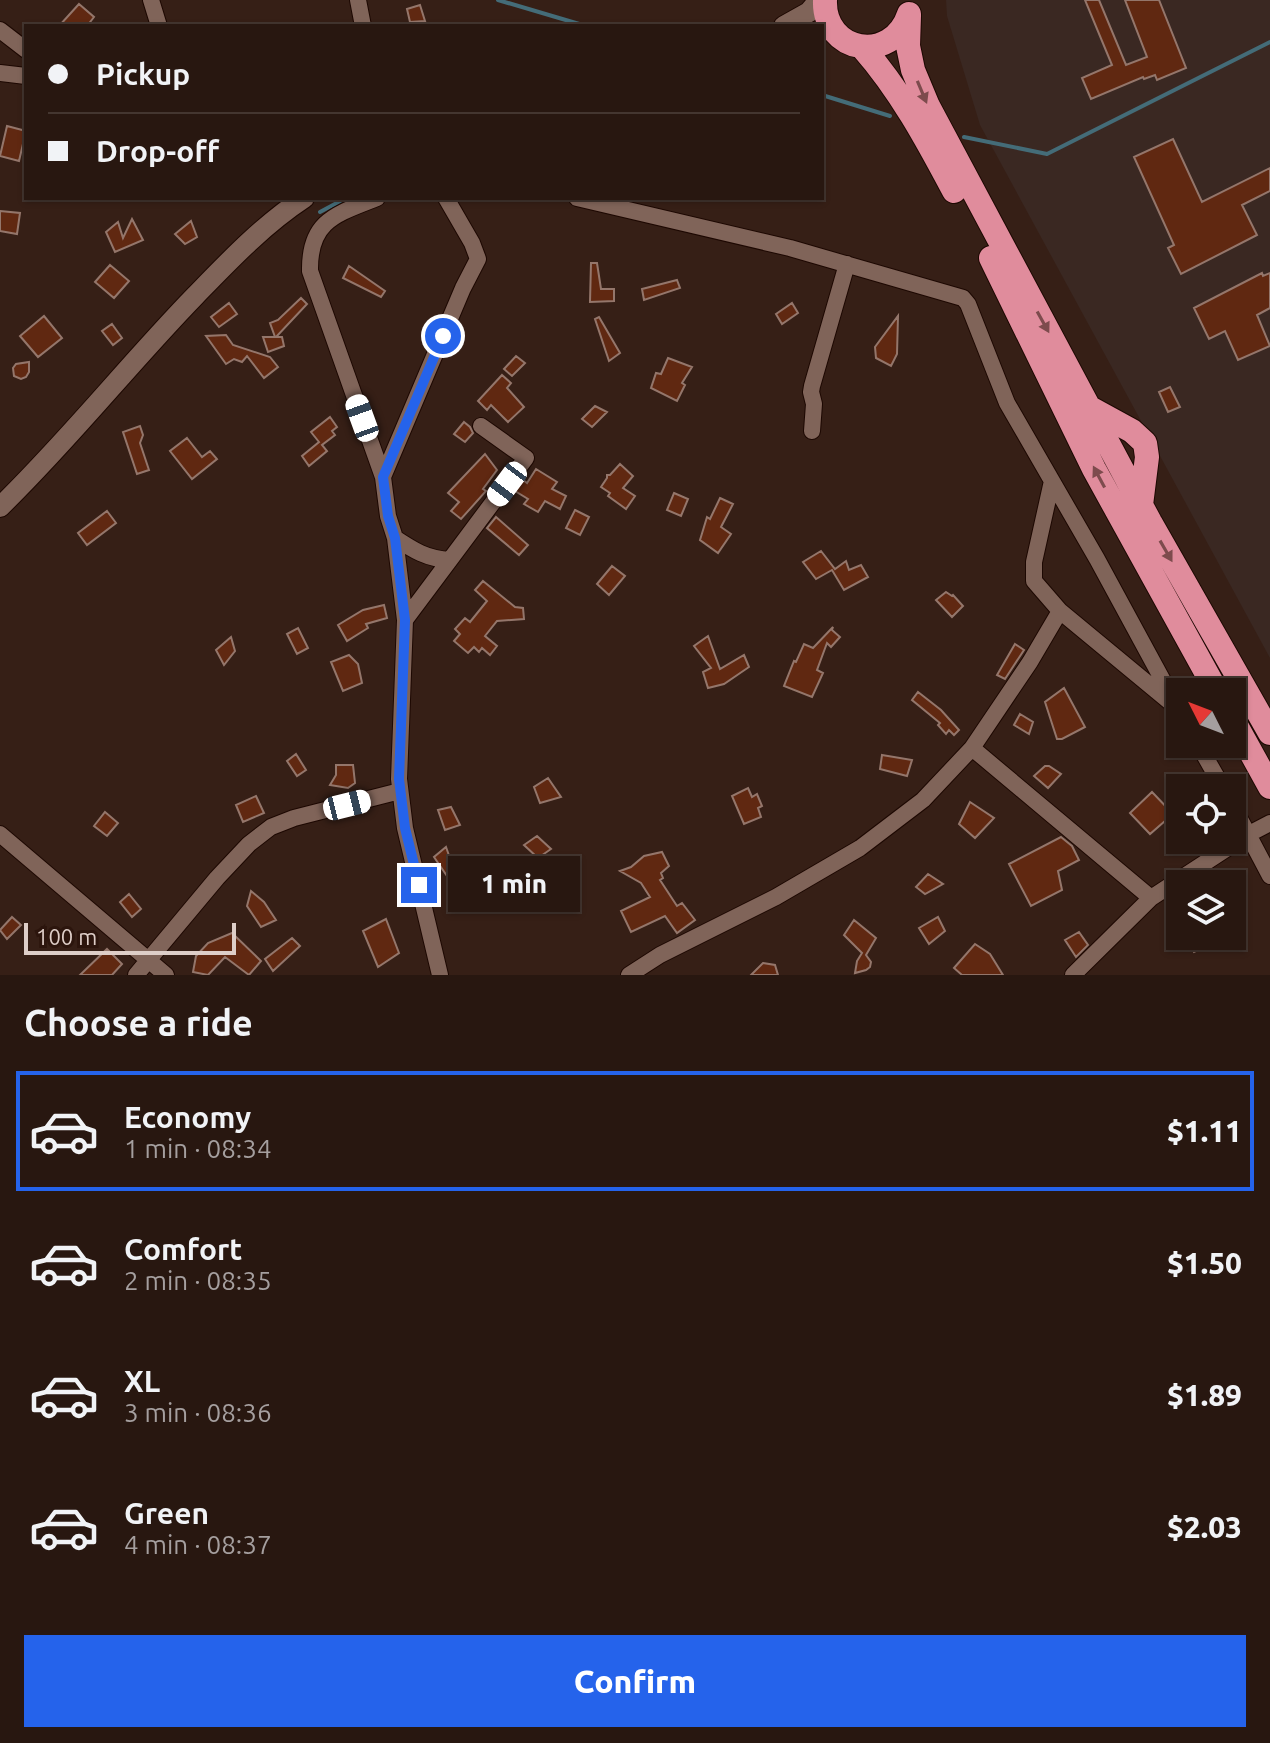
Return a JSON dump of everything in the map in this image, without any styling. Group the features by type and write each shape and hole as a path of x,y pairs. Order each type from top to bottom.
{"highway":[{"path":"822,0 832,29 881,68 921,129 982,241 1101,482 1209,678"},
{"path":"842,40 882,45 899,34 909,8"},
{"path":"909,8 908,46 913,70 928,106 1141,505 1270,733"},
{"path":"1246,743 1270,787"}],"street":[{"path":"151,0 158,24"},
{"path":"358,0 363,24"},
{"path":"788,24 809,12 822,0"},
{"path":"0,30 24,48"},
{"path":"0,73 24,76"},
{"path":"0,507 39,469 215,274 265,226 301,200"},
{"path":"372,200 342,212 317,233 310,255 310,271 383,477 388,516 395,538 405,620 400,791 405,828 440,975"},
{"path":"383,477 478,259 447,200"},
{"path":"586,200 790,248 963,298 1007,403 1166,686"},
{"path":"812,431 812,386 847,264"},
{"path":"405,620 526,458 481,426"},
{"path":"1052,481 1034,581 1060,611 1166,699"},
{"path":"395,538 419,554 450,560"},
{"path":"629,975 660,955 776,897 860,848 923,800 972,748 1060,611"},
{"path":"972,748 1151,898"},
{"path":"136,975 217,878 249,844 271,827 294,818 400,791"},
{"path":"1073,975 1151,898 1270,823"},
{"path":"1246,829 1270,876"},
{"path":"0,834 166,975"}],"shaded area":[{"path":"946,0 1270,0 1270,658 980,125 947,16"}],"building":[{"path":"1085,0 1099,0 1126,65 1147,57 1125,0 1159,0 1186,68 1157,80 1155,75 1143,77 1091,99 1082,78 1112,65"},
{"path":"79,4 94,17 89,24 61,24"},
{"path":"420,5 425,21 410,22 407,9"},
{"path":"7,126 24,130 19,161 0,156"},
{"path":"1173,139 1202,202 1270,168 1270,191 1242,205 1257,235 1181,274 1168,248 1174,245 1134,157"},
{"path":"0,211 20,213 17,234 0,231"},
{"path":"132,219 143,240 115,252 106,232 118,222 123,238"},
{"path":"191,221 197,237 185,244 175,234"},
{"path":"591,263 597,263 601,289 614,289 614,301 590,302"},
{"path":"110,265 129,281 114,298 95,282"},
{"path":"349,266 385,291 381,297 343,278"},
{"path":"1262,273 1263,276 1270,273 1270,308 1257,315 1270,346 1238,360 1225,331 1209,339 1194,308"},
{"path":"677,280 680,288 644,300 642,289"},
{"path":"301,298 307,304 276,337 282,337 284,346 268,352 263,337 275,337 270,323 278,320"},
{"path":"229,303 237,314 219,327 211,317"},
{"path":"792,303 798,313 782,324 776,314"},
{"path":"44,316 62,338 38,357 20,336"},
{"path":"898,316 897,354 891,366 876,358 875,347"},
{"path":"599,317 620,353 609,361 595,319"},
{"path":"112,324 122,338 113,345 102,331"},
{"path":"226,335 233,345 270,357 278,367 264,378 247,356 242,362 234,359 226,364 206,336"},
{"path":"516,356 525,363 512,376 504,369"},
{"path":"668,358 692,367 682,383 685,385 677,401 651,388 656,373 661,374"},
{"path":"29,362 26,377 21,379 14,376 16,364"},
{"path":"502,375 511,383 507,388 524,407 508,422 491,405 487,410 478,401"},
{"path":"1170,387 1180,407 1168,412 1159,392"},
{"path":"595,406 607,412 592,427 582,419"},
{"path":"330,417 337,427 332,431 335,435 322,445 327,451 309,466 302,456 319,442 311,432"},
{"path":"464,422 473,433 465,442 454,434"},
{"path":"140,426 143,435 140,443 149,470 137,474 123,432"},
{"path":"187,438 202,457 210,451 217,459 192,479 170,451"},
{"path":"485,454 497,470 483,489 486,491 461,519 451,511 459,502 448,493"},
{"path":"620,464 633,476 623,488 635,496 626,509 601,487 607,475"},
{"path":"536,469 557,482 552,489 566,496 560,509 545,501 538,512 524,504 528,499 515,491 523,480 527,483"},
{"path":"674,493 688,499 681,516 667,510"},
{"path":"720,498 733,504 721,527 731,534 718,553 700,540 707,517 710,519"},
{"path":"575,510 589,517 580,535 566,528"},
{"path":"107,511 116,523 87,545 78,533"},
{"path":"496,517 528,545 519,555 487,528"},
{"path":"821,551 835,569 846,561 849,570 861,565 868,577 844,590 832,570 816,579 803,562"},
{"path":"612,566 625,576 609,595 597,584"},
{"path":"483,581 515,607 523,608 524,619 497,621 485,636 497,646 490,655 482,648 479,652 474,647 468,653 454,641 460,634 455,629 465,618 470,622 487,601 475,590"},
{"path":"946,592 963,606 952,617 936,600"},
{"path":"384,605 387,618 366,624 368,628 347,641 338,625 363,610"},
{"path":"833,627 832,630 840,637 831,647 827,643 817,670 823,673 812,697 784,686 804,644 813,648"},
{"path":"298,628 308,648 297,654 287,634"},
{"path":"708,636 720,669 744,655 749,667 724,684 708,688 703,672 711,668 694,646"},
{"path":"231,637 235,651 224,665 216,650"},
{"path":"1015,644 1024,650 1005,679 997,675"},
{"path":"349,655 358,664 362,683 343,691 331,662"},
{"path":"1064,688 1085,727 1057,739 1045,702"},
{"path":"918,692 941,710 959,730 954,735 949,730 946,734 938,725 940,723 912,700"},
{"path":"1020,714 1033,722 1029,734 1014,725"},
{"path":"296,754 306,770 297,776 287,761"},
{"path":"882,755 912,760 907,776 880,769"},
{"path":"336,765 353,765 355,783 348,788 330,785 336,775"},
{"path":"1045,766 1061,774 1048,788 1034,776"},
{"path":"548,778 561,797 540,803 534,787"},
{"path":"748,788 752,797 757,794 762,806 758,808 761,817 744,824 732,796"},
{"path":"1152,792 1166,807 1166,820 1150,834 1130,813"},
{"path":"256,796 264,813 243,822 236,805"},
{"path":"970,802 994,818 975,838 959,824"},
{"path":"451,807 460,825 445,830 438,810"},
{"path":"105,812 118,823 107,836 94,826"},
{"path":"537,836 551,849 538,858 524,845"},
{"path":"1061,837 1072,846 1079,860 1058,871 1062,890 1031,906 1009,864"},
{"path":"446,847 452,864 467,870 456,876 461,890 458,892 434,857"},
{"path":"662,852 669,866 661,873 663,878 660,880 677,906 682,903 695,920 677,933 665,916 631,932 621,911 650,897 641,883 620,871 631,867 644,856"},
{"path":"928,874 943,884 925,894 916,887"},
{"path":"251,891 264,902 276,920 261,927 247,906"},
{"path":"129,894 141,909 132,917 120,902"},
{"path":"12,917 21,925 7,939 0,930"},
{"path":"938,917 945,931 929,944 919,928"},
{"path":"386,919 399,953 378,967 363,931"},
{"path":"854,920 876,938 866,955 871,962 870,967 855,973 862,953 844,935"},
{"path":"1079,932 1088,945 1076,957 1065,940"},
{"path":"232,933 261,961 249,975 225,957 208,975 193,972 196,956 208,943"},
{"path":"292,938 300,946 273,971 265,959"},
{"path":"975,944 990,954 1003,975 962,975 954,968"},
{"path":"107,949 122,964 112,975 80,975"},
{"path":"763,963 775,965 778,975 751,975"}],"waterway":[{"path":"498,0 579,24"},
{"path":"964,137 1047,154 1270,42"},
{"path":"824,96 890,116"},
{"path":"320,212 342,200"}],"route":[{"path":"419,885 405,828 399,779 405,620 395,538 388,516 383,477 443,336"}]}
